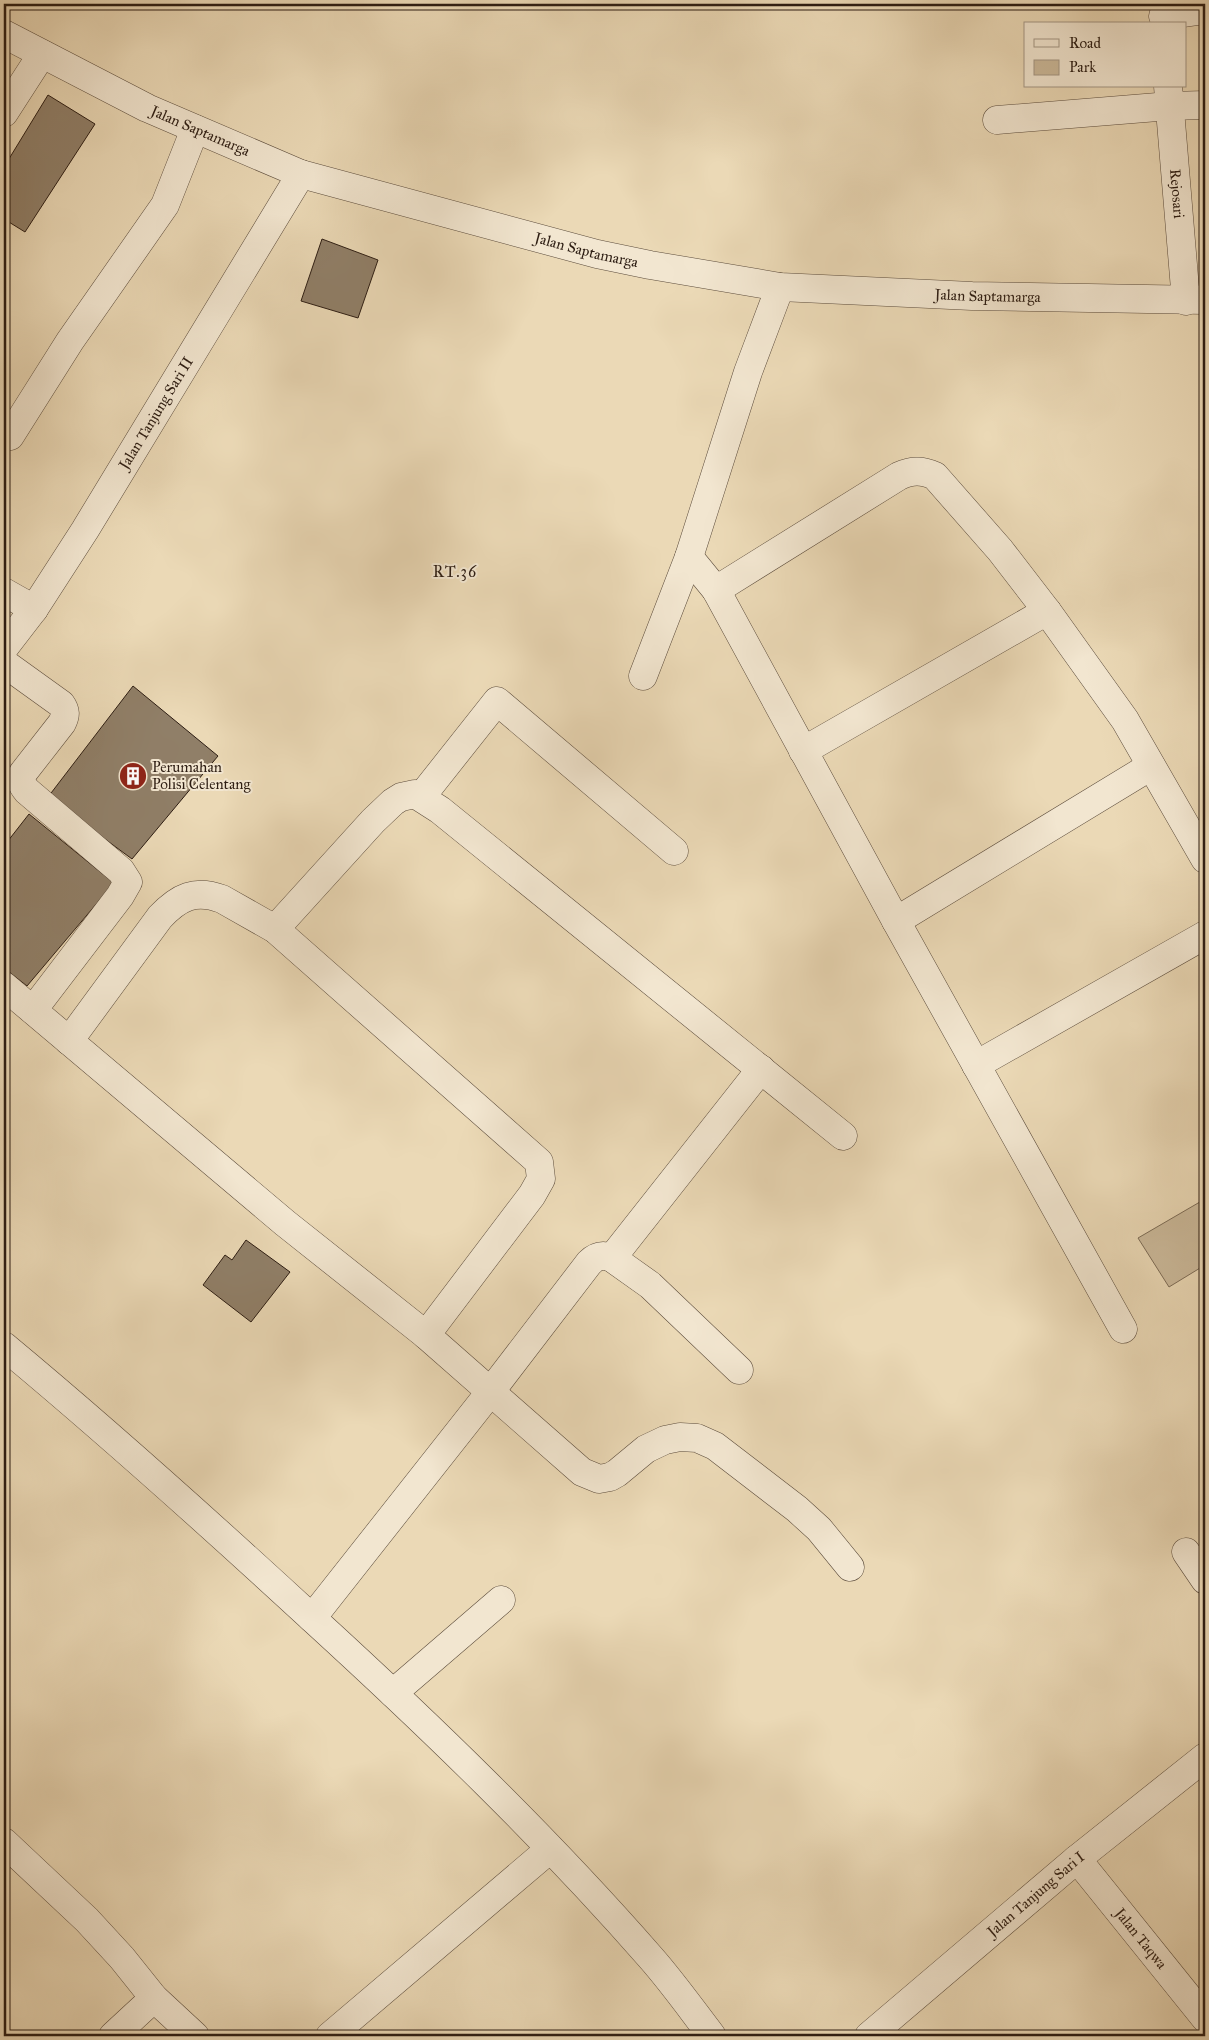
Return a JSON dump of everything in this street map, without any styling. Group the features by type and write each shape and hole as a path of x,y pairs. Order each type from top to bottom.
{"street":[{"path":"1160,15 1205,10"},
{"name":"Jalan Saptamarga","path":"4,34 147,108 301,174 597,254 780,287 972,296 1195,301"},
{"path":"4,113 42,54"},
{"path":"998,120 1169,96 1205,105"},
{"name":"Rejosari","path":"1169,96 1195,301"},
{"path":"10,436 70,341 165,205 195,129"},
{"name":"Jalan Tanjung Sari II","path":"4,648 34,609 85,530 301,174"},
{"path":"643,676 689,557 748,372 780,287"},
{"path":"716,590 899,476 910,472 927,472 940,480 1000,550 1047,611 1125,720 1205,859"},
{"path":"689,557 716,590 802,751 1124,1329"},
{"path":"4,592 34,609"},
{"path":"802,751 1047,611"},
{"path":"4,663 60,704 65,710 62,723 23,773 21,778 23,786 27,792 121,872 128,882 120,896 33,1010"},
{"path":"421,797 497,701 674,851"},
{"path":"896,921 1151,766"},
{"path":"275,929 373,821 393,802 408,794 421,797 440,810 843,1136"},
{"path":"69,1041 160,917 170,906 180,900 196,894 212,895 275,929 539,1162 541,1179 532,1194 426,1335"},
{"path":"976,1065 1205,935"},
{"path":"4,986 278,1217 426,1335 582,1472 593,1478 604,1478 617,1473 646,1449 665,1440 680,1437 697,1438 715,1446 797,1509 819,1529 850,1567"},
{"path":"612,1258 762,1069"},
{"path":"312,1618 491,1391 588,1263 597,1256 606,1255 612,1258 650,1284 739,1370"},
{"path":"4,1346 213,1527 393,1693 550,1849 652,1959 712,2036"},
{"path":"1186,1552 1205,1580"},
{"path":"393,1693 501,1600"},
{"name":"Jalan Tanjung Sari I","path":"869,2036 1077,1859 1205,1757"},
{"path":"4,1842 87,1920 122,1958 154,1998 195,2036"},
{"path":"330,2036 550,1849"},
{"name":"Jalan Taqwa","path":"1077,1859 1205,2018"},
{"path":"113,2036 154,1998"}],"green space":[{"path":"1205,1199 1205,1265 1169,1287 1138,1238"}],"building":[{"path":"48,95 95,124 25,232 4,219 4,167"},
{"path":"322,239 378,260 358,318 301,301"},
{"name":"Perumahan Polisi Celentang","path":"133,686 218,756 132,859 48,797"},
{"path":"29,814 114,883 27,986 4,968 4,846"},
{"path":"246,1240 290,1272 251,1322 203,1285 225,1255 232,1260"}],"place":[{"name":"Perumahan Polisi Celentang","path":"133,776"}],"district":[{"name":"RT.36","path":"455,571"}]}
